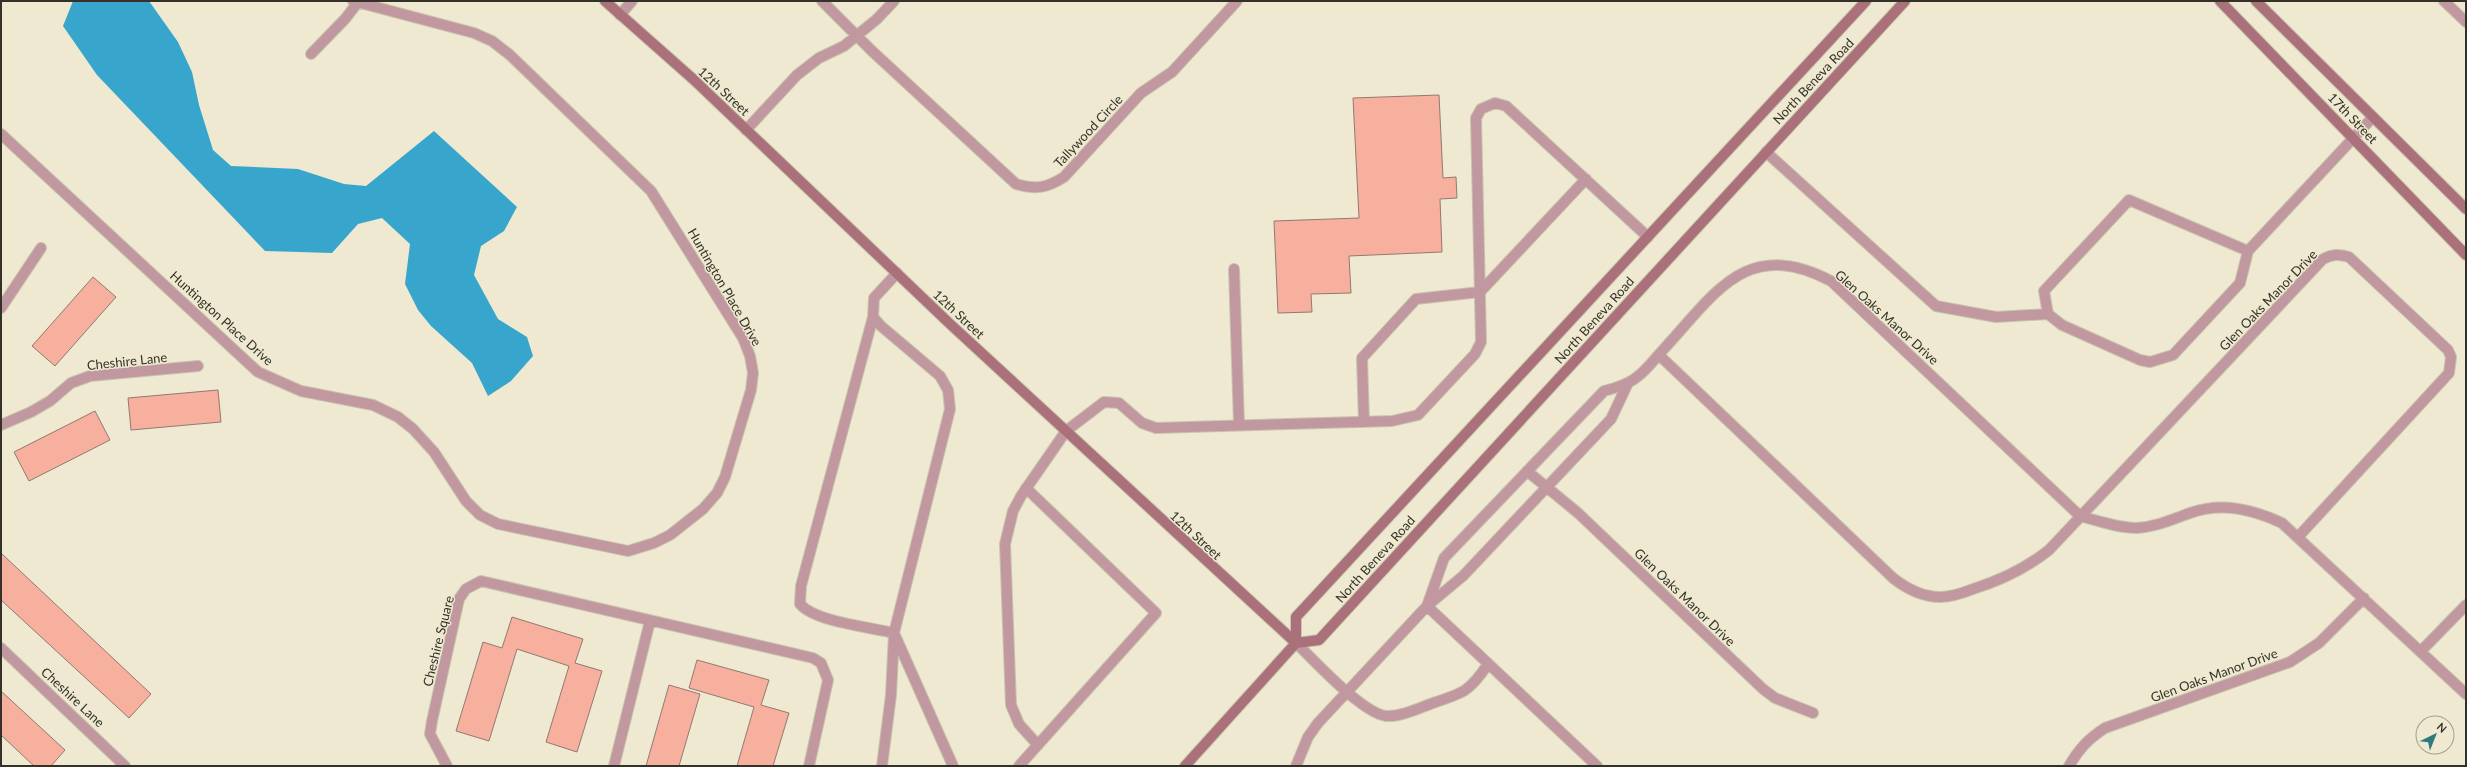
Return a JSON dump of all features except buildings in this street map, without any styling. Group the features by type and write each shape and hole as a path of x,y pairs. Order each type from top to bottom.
{"main road":[{"name":"12th Street","path":"605,1 746,130 1066,432 1296,644"},
{"name":"North Beneva Road","path":"1866,1 1296,617 1296,644 1319,640 1905,1"},
{"name":"17th Street","path":"2220,1 2466,255"},
{"name":"17th Street","path":"2256,1 2466,210"},
{"path":"1185,766 1296,644"}],"street":[{"name":"Huntington Place Drive","path":"1,134 258,372 301,391 373,405 398,417 424,441 466,501 480,515 507,527 628,551 654,543 670,535 703,509 717,493 725,477 751,390 753,373 750,356 742,338 651,191 510,55 492,41 474,33 356,1 345,19 311,54"},
{"path":"620,15 632,1"},
{"name":"Tallywood Circle","path":"822,1 856,35 1016,184 1027,188 1042,188 1064,177 1141,94 1172,72 1237,1"},
{"path":"746,130 797,75 819,58 844,46 877,19 894,1"},
{"path":"2444,1 2466,22"},
{"path":"1038,745 1013,713 1007,650 1005,544 1013,511 1026,488 1066,432 1104,402 1119,403 1142,423 1156,428 1392,421 1418,415 1475,354 1481,342 1476,118 1481,109 1495,103 1506,106 1648,237"},
{"path":"1766,152 1936,306 1996,317 2048,314 2062,325 2140,360 2150,362 2173,355 2240,283 2248,251 2373,117"},
{"path":"1364,422 1362,358 1416,299 1480,292 1586,180"},
{"path":"2048,314 2044,291 2129,200 2248,251"},
{"path":"1,308 41,248"},
{"name":"Glen Oaks Manor Drive","path":"1659,355 1893,578 1916,593 1940,597 1953,596 2007,578 2030,565 2049,550 2323,260 2331,255 2340,254 2349,257 2448,350 2452,365 2449,373 2298,537"},
{"name":"Glen Oaks Manor Drive","path":"1296,766 1308,737 1318,723 1427,606 1463,576 1611,419 1628,383 1659,355 1722,285 1740,273 1755,267 1773,264 1792,265 1810,270 1831,281 2080,516 2123,527 2138,528 2162,524 2203,510 2226,507 2262,514 2282,523 2466,694"},
{"path":"1234,269 1239,425"},
{"path":"894,633 825,618 805,610 800,604 801,586 873,317 874,298 897,273"},
{"path":"873,317 881,326 940,376 948,390 950,409 894,633 891,695 882,766"},
{"name":"Cheshire Lane","path":"1,425 32,412 50,401 71,383 90,376 198,366"},
{"name":"Glen Oaks Manor Drive","path":"1427,606 1444,558 1604,391 1628,383"},
{"name":"Glen Oaks Manor Drive","path":"1527,471 1578,513 1763,689 1775,698 1813,713"},
{"path":"1019,766 1156,613 1026,488"},
{"name":"Cheshire Square","path":"447,766 430,734 432,721 459,599 466,589 481,581 813,658 821,663 828,680 809,766"},
{"name":"Glen Oaks Manor Drive","path":"2069,766 2080,748 2089,738 2105,728 2290,662 2319,643 2364,598"},
{"path":"2421,651 2466,605"},
{"path":"1427,606 1597,766"},
{"path":"614,766 650,620"},
{"path":"894,633 953,766"},
{"path":"1296,644 1347,692 1376,713 1387,716 1401,714 1461,693 1477,681 1488,664"},
{"name":"Cheshire Lane","path":"1,648 125,766"}],"water":[{"path":"73,1 149,1 178,42 192,72 199,105 213,150 231,166 298,169 344,184 366,186 434,131 517,207 504,231 481,246 474,275 498,319 527,337 533,356 511,381 488,396 472,363 431,326 418,310 405,284 410,244 382,218 358,224 332,253 265,251 97,75 63,26"}]}
